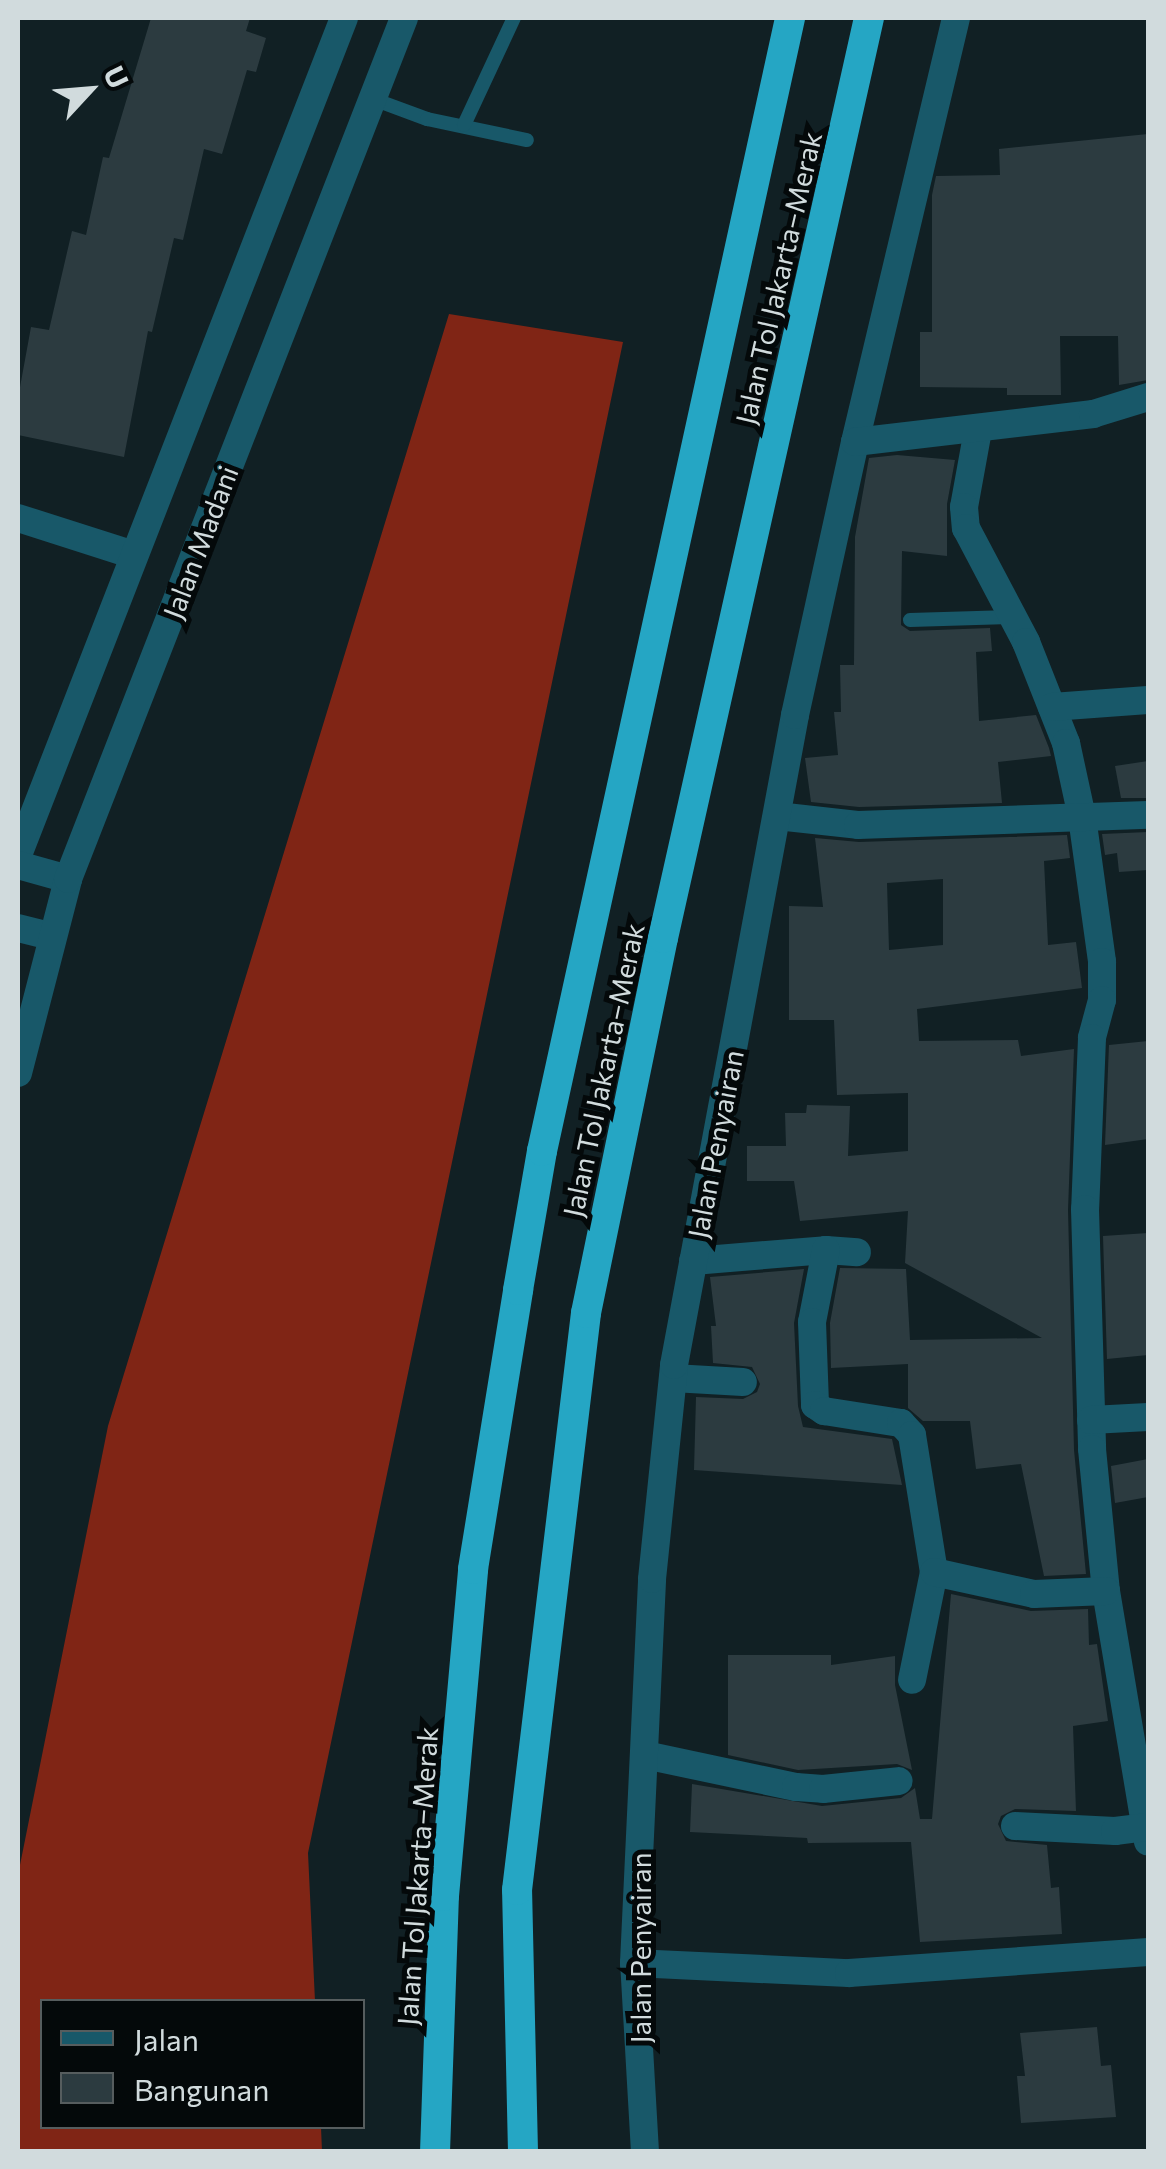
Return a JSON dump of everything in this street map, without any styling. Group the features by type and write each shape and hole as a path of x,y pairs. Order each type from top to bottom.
{"highway":[{"name":"Jalan Tol Jakarta–Merak","path":"436,2152 444,1896 474,1569 518,1290 542,1151 790,18"},
{"name":"Jalan Tol Jakarta–Merak","path":"523,2152 517,1890 586,1313 663,938 869,18"}],"street":[{"name":"Jalan Madani","path":"18,855 344,18"},
{"name":"Jalan Madani","path":"18,1073 50,936 68,878 404,18"},
{"name":"Jalan Penyairan","path":"645,2152 634,1963 652,1578 673,1378 776,816 855,442 956,18"},
{"path":"855,442 1093,414 1148,397"},
{"path":"978,430 964,507 966,528 1026,642 1066,744 1082,817 1103,981 1092,1038 1085,1209 1091,1420 1106,1591 1147,1834 1015,1826"},
{"path":"18,518 134,554"},
{"path":"1052,707 1148,700"},
{"path":"776,816 858,824 1148,814"},
{"path":"18,865 68,878"},
{"path":"18,928 50,936"},
{"path":"826,1250 812,1322 815,1405 824,1411 908,1426 934,1572 912,1680"},
{"path":"694,1261 826,1250 857,1252"},
{"path":"673,1378 743,1382"},
{"path":"1091,1420 1148,1417"},
{"path":"934,1572 1034,1594 1106,1591"},
{"path":"645,1755 796,1787 823,1789 899,1781"},
{"path":"634,1963 849,1973 1148,1952"}],"lane":[{"path":"464,125 514,18"},
{"path":"373,99 426,119 527,140"},
{"path":"910,620 1010,617"}],"shaded area":[{"path":"449,314 623,342 308,1853 315,1999 40,1999 40,2129 321,2129 322,2151 18,2151 18,1875 108,1426"}],"building":[{"path":"151,18 250,18 246,31 266,38 256,72 247,70 222,154 204,149 183,240 174,238 152,332 148,331 124,457 18,435 18,398 31,327 49,330 72,231 86,235 103,157 109,158"},
{"path":"1148,134 1148,380 1119,385 1118,336 1060,336 1061,395 1007,395 1007,388 920,387 920,332 932,332 932,195 936,176 1000,175 999,149"},
{"path":"897,455 955,460 947,504 947,556 902,551 901,625 910,631 990,628 992,651 976,652 979,721 1036,715 1049,748 1051,756 998,762 1002,803 859,807 811,802 805,758 838,755 834,712 841,712 840,665 854,665 855,537 869,458"},
{"path":"1148,761 1148,798 1121,798 1115,766"},
{"path":"1148,832 1148,870 1119,872 1117,853 1105,855 1102,834"},
{"path":"1067,835 1070,858 1044,861 1048,945 1076,942 1082,988 917,1009 919,1041 1018,1040 1021,1056 1074,1049 1068,1210 1074,1450 1086,1574 1044,1576 1021,1464 976,1469 970,1421 923,1421 908,1408 908,1364 831,1368 830,1323 840,1268 906,1269 910,1340 1042,1338 905,1263 908,1211 800,1221 794,1181 747,1181 747,1146 786,1146 785,1113 806,1113 807,1105 850,1106 848,1156 908,1151 908,1093 837,1095 834,1020 789,1020 789,906 823,907 815,838 859,842","holes":["943,879 943,945 889,950 887,883"]},
{"path":"1148,1041 1148,1139 1105,1145 1109,1045"},
{"path":"1148,1233 1148,1355 1107,1359 1103,1236"},
{"path":"804,1269 794,1323 798,1406 803,1427 892,1439 902,1485 694,1470 696,1397 743,1399 757,1392 760,1384 752,1367 713,1363 711,1326 716,1326 710,1277"},
{"path":"1148,1459 1148,1497 1115,1503 1111,1466"},
{"path":"951,1594 1031,1611 1088,1609 1089,1645 1097,1644 1108,1721 1073,1726 1076,1811 1015,1809 1001,1816 998,1824 1006,1841 1047,1845 1051,1888 1059,1887 1062,1934 920,1942 911,1842 808,1843 807,1838 690,1832 692,1784 822,1806 901,1798 915,1788 920,1819 932,1819"},
{"path":"728,1655 831,1655 831,1665 895,1656 895,1685 912,1770 897,1764 798,1770 728,1755"},
{"path":"1097,2027 1101,2066 1111,2065 1116,2117 1021,2123 1017,2076 1025,2076 1020,2033"}]}
